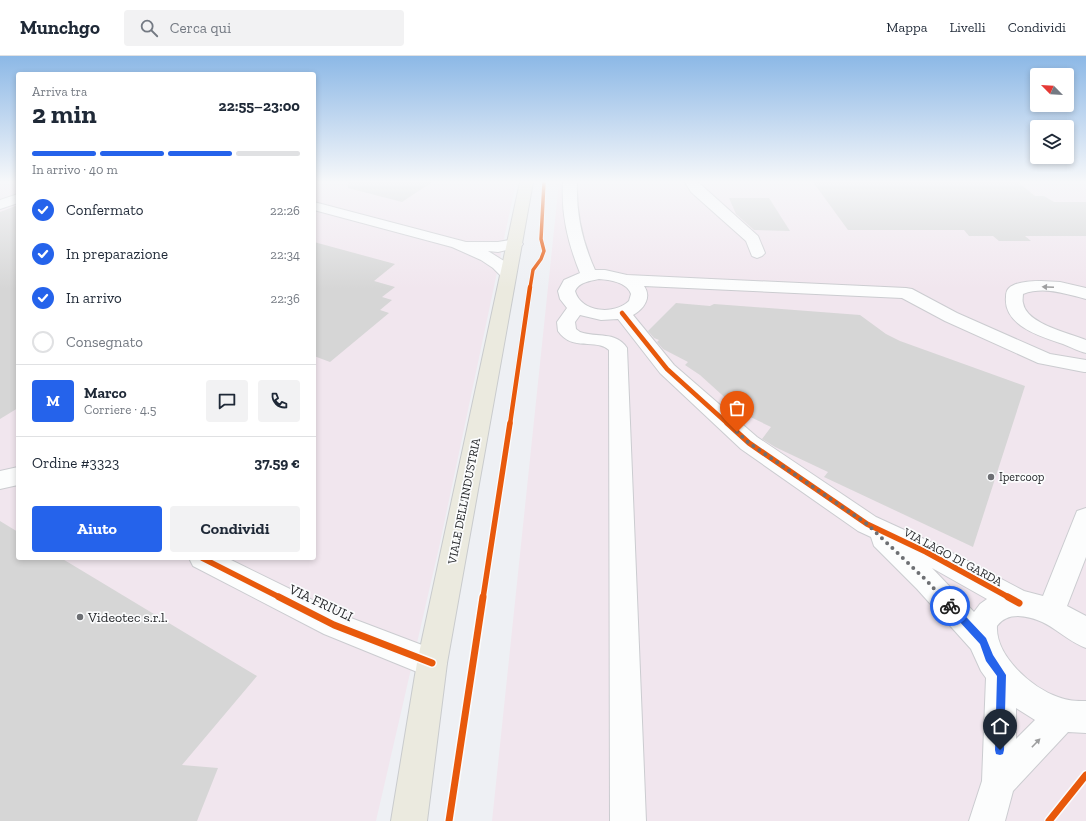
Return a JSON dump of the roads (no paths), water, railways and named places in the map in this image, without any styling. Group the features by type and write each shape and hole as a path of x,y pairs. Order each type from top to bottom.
{"main road":[{"name":"VIALE DELL'INDUSTRIA","path":"409,821 432,662 508,274 516,244 521,218"}],"street":[{"path":"358,218 460,245 486,257 505,269 508,274"},
{"path":"571,218 578,250 589,275"},
{"path":"729,218 753,239 757,253"},
{"path":"460,245 498,247 516,244"},
{"path":"627,280 635,286 639,292 639,298 636,304 622,313 598,315 576,308 569,302 566,295 567,289 575,281 589,275 609,275 627,280 906,293 951,317 1044,359 1085,366"},
{"path":"1086,294 1064,288 1033,286 1015,291 1013,298 1013,305 1019,313 1034,326 1086,347"},
{"path":"576,308 566,322 566,332 577,339 603,340 614,343 618,348 628,821"},
{"name":"VIA LAGO DI GARDA","path":"622,313 667,369 749,443 867,524 927,581 983,641"},
{"path":"0,480 16,476"},
{"path":"1051,611 1072,563 1086,518"},
{"name":"VIA LAGO DI GARDA","path":"867,524 926,552 1019,603"},
{"name":"VIA FRIULI","path":"206,560 334,625 432,662"},
{"path":"1074,716 1040,706 1024,695 1001,675 989,658 983,641 982,628 986,617 994,609 1005,604 1019,603 1051,611 1067,620 1086,634"},
{"path":"987,821 999,781 1001,675"},
{"path":"999,781 1074,716"}],"place":[{"name":"Ipercoop","path":"991,477"},
{"name":"Videotec s.r.l.","path":"80,617"}]}
